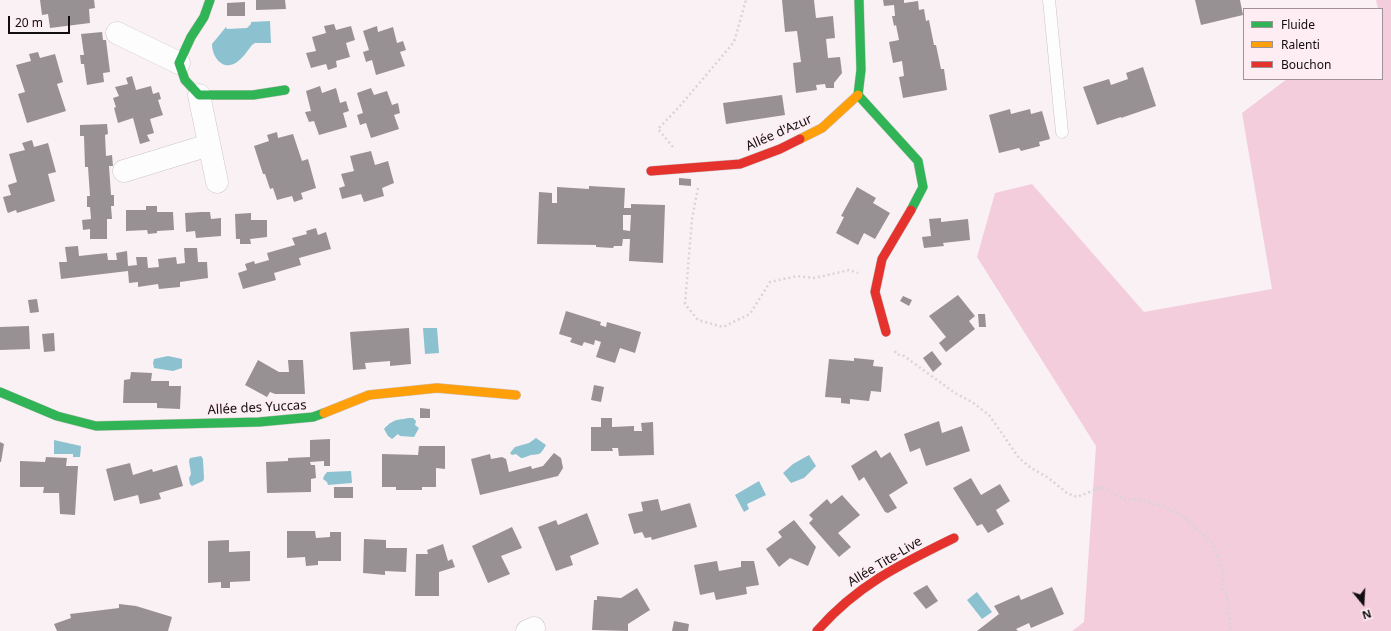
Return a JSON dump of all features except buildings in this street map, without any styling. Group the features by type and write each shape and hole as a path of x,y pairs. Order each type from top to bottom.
{"street":[{"path":"210,0 204,17 191,37 179,63 185,80 199,95 217,182"},
{"path":"859,0 861,70 858,95 918,161 922,187 906,219 882,258 875,292 886,332"},
{"path":"117,33 179,63"},
{"path":"199,95 253,95 285,90"},
{"name":"Allée d'Azur","path":"651,171 740,164 780,149 822,128 858,95"},
{"path":"124,171 209,145"},
{"name":"Allée des Yuccas","path":"0,392 57,416 96,426 259,422 313,417 368,395 437,388 516,395"},
{"name":"Allée Tite-Live","path":"818,631 827,618 866,586 905,562 954,538"}],"lane":[{"path":"1049,0 1062,132"}],"path":[{"path":"746,0 734,42 680,106 658,129 683,162 693,168 699,185 692,219 685,304 698,320 723,327 750,314 770,282 797,276 815,278 849,270 862,275 876,286"},
{"path":"886,332 896,354 904,356 954,393 972,402 989,415 1019,458 1031,468 1047,477 1066,493 1077,497 1102,487 1125,500 1139,499 1164,507 1183,516 1212,543 1218,555 1223,569 1222,585 1227,596 1231,631"}],"shaded area":[{"path":"1376,0 1391,0 1391,631 1072,631 1084,622 1096,446 977,257 995,193 1032,184 1144,312 1272,289 1242,113 1286,80 1383,80 1383,8 1378,8"}],"water":[{"path":"270,21 271,43 255,43 237,62 232,65 223,64 216,58 212,49 212,44 226,27 227,29 247,28 251,22"},
{"path":"423,328 437,328 439,353 425,354"},
{"path":"168,356 182,359 182,368 173,371 154,368 154,359"},
{"path":"413,418 416,421 415,425 419,428 414,437 400,436 398,434 392,439 388,436 384,429 390,423 395,420"},
{"path":"536,438 546,445 540,453 521,458 516,454 512,455 510,453 515,447 529,443"},
{"path":"54,440 81,446 80,457 73,457 73,454 54,454"},
{"path":"809,455 816,466 804,478 791,483 783,473 793,464"},
{"path":"201,456 203,459 204,479 203,481 192,486 189,478 191,474 189,461 190,458"},
{"path":"351,471 352,483 328,485 323,479 327,472"},
{"path":"759,481 766,495 747,504 749,509 744,512 735,495"},
{"path":"977,592 992,612 982,619 967,600"}],"traffic: fast":[{"path":"210,0 204,17 191,37 179,63 185,80 199,95 253,95 285,90"},
{"path":"859,0 861,70 858,95 918,161 923,187 911,210"},
{"path":"0,392 57,416 96,426 259,422 313,417 324,413"}],"traffic: slow":[{"path":"800,139 822,128 858,95"},
{"path":"324,413 369,395 437,388 516,395"}],"traffic: jam":[{"path":"651,171 740,164 780,149 800,139"},
{"path":"886,332 875,292 882,259 911,210"},
{"path":"817,631 832,615 864,588 898,567 954,538"}]}
